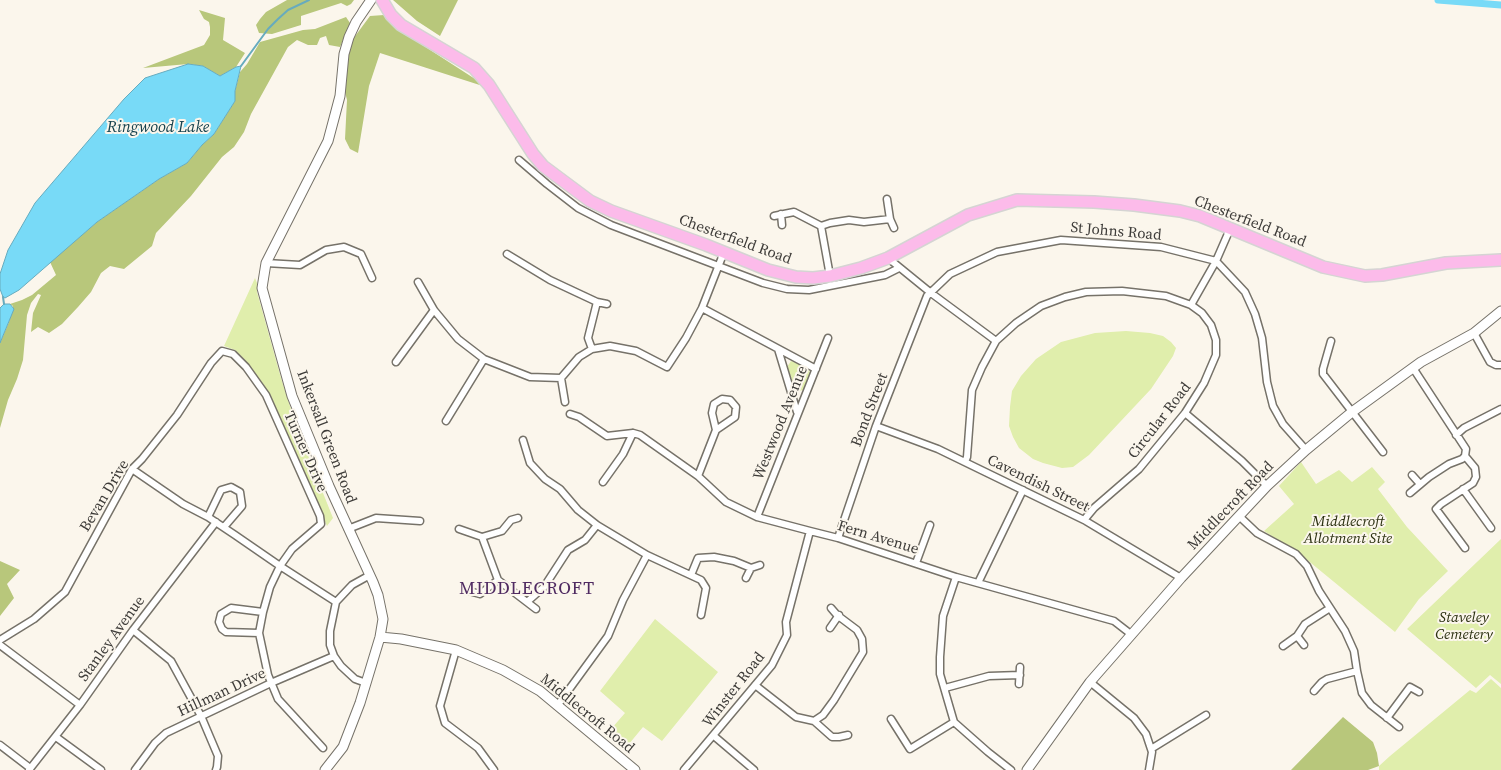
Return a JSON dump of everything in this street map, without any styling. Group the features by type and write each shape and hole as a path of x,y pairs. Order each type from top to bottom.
{"highway":[{"name":"Chesterfield Road","path":"382,0 391,15 401,26 474,68 489,85 533,154 543,166 563,182 611,211 768,270 796,277 830,276 861,268 888,258 968,214 1017,200 1094,202 1180,211 1200,216 1323,267 1365,276 1382,275 1446,263 1501,260"}],"street":[{"name":"Inkersall Green Road","path":"325,770 344,747 360,703 380,637 383,619 378,595 370,575 329,486 292,396 262,288 266,263 328,141 340,96 344,54 349,37 356,22 371,0"},
{"name":"Chesterfield Road","path":"519,160 578,208 610,225 763,283 787,289 809,290 885,275 899,268"},
{"path":"887,199 890,219 894,228"},
{"path":"782,225 778,215 794,212 821,226 849,220 864,222 890,219"},
{"path":"821,226 830,276"},
{"path":"1191,305 1216,262 1230,229"},
{"name":"St Johns Road","path":"931,293 950,274 997,252 1061,240 1161,247 1216,262"},
{"path":"266,263 300,265 326,250 344,247 361,254 372,278"},
{"path":"561,378 579,357 592,349 610,346 636,350 666,367 686,338 702,308 724,252"},
{"path":"507,254 550,280 597,302 607,304"},
{"path":"888,258 931,293 996,341"},
{"path":"1216,262 1245,292 1255,314 1262,338 1266,382 1273,406 1283,424 1306,450"},
{"path":"418,282 434,310 458,339 484,359 530,377 561,378"},
{"name":"Circular Road","path":"965,462 967,458 972,390 996,341 1016,323 1041,306 1086,292 1131,292 1166,296 1191,305 1202,313 1211,325 1216,340 1216,355 1204,383 1185,413 1139,469 1094,508 1084,520"},
{"name":"Bond Street","path":"838,538 876,426 927,296 931,293"},
{"path":"592,349 588,338 597,302"},
{"path":"702,308 816,369"},
{"path":"396,362 434,310"},
{"name":"Middlecroft Road","path":"1027,770 1090,682 1267,486 1306,450 1352,412 1413,368 1474,333 1501,311"},
{"path":"1474,333 1490,362 1501,365"},
{"name":"Westwood Avenue","path":"757,517 797,412 828,338"},
{"path":"1331,341 1323,374 1383,452"},
{"path":"778,349 797,412"},
{"name":"Bevan Drive","path":"0,640 34,619 65,592 132,469 178,415 211,363 222,351"},
{"name":"Turner Drive","path":"222,351 233,354 246,367 266,395 320,516 321,524 292,550 280,566"},
{"path":"446,421 484,359"},
{"path":"1410,493 1436,472 1462,459 1465,456 1466,449 1413,368"},
{"path":"561,378 565,402"},
{"path":"698,476 716,430 735,417 736,407 730,400 722,399 714,404 712,413 716,430"},
{"path":"1456,435 1464,428 1501,409"},
{"path":"1185,413 1242,461 1267,486"},
{"path":"570,414 578,417 607,436 633,433"},
{"name":"Cavendish Street","path":"876,426 938,449 1084,520 1182,578"},
{"path":"603,482 623,454 633,433"},
{"name":"Fern Avenue","path":"633,433 640,435 698,476 726,502 757,517 838,538 916,562 956,577 1114,621 1132,635"},
{"path":"523,440 530,463 545,479 560,489 578,510 597,525 647,555 701,580 706,588 701,615"},
{"path":"1465,456 1475,468 1476,477 1473,482 1441,504 1436,510 1465,548"},
{"path":"132,469 183,504 224,527 336,602"},
{"path":"1412,475 1420,484"},
{"path":"208,517 221,490 231,487 240,492 242,506 224,527"},
{"path":"1463,489 1491,528"},
{"path":"978,583 1023,490"},
{"path":"1239,516 1257,533 1296,554 1307,566 1319,591 1345,631 1354,651 1362,693 1371,705 1399,727"},
{"path":"348,529 376,518 420,521"},
{"path":"459,529 482,537 502,531 511,520 518,518"},
{"name":"Stanley Avenue","path":"30,769 56,737 133,630 216,522"},
{"path":"527,602 544,587 568,550 585,540 597,525"},
{"path":"916,562 930,525"},
{"name":"Winster Road","path":"684,770 772,665 787,635 786,622 810,532"},
{"path":"482,537 498,580 536,609"},
{"path":"557,706 608,636 623,600 647,555"},
{"path":"691,575 698,558 714,557 734,561 751,568 760,565"},
{"path":"280,566 270,587 259,633 271,683 278,699 324,748"},
{"path":"746,578 751,568"},
{"path":"366,683 355,679 341,666 334,656 330,645 330,631 336,602 352,585 370,575"},
{"path":"956,577 943,616 940,674 954,722 1011,770"},
{"path":"465,590 480,594 498,580"},
{"path":"259,633 226,632 222,630 219,622 221,614 231,608 263,612"},
{"path":"814,721 823,715 834,700 863,652 862,639 858,630 831,608"},
{"path":"1282,646 1297,636 1305,624 1330,608"},
{"path":"830,628 839,616"},
{"path":"133,630 171,661 201,716 218,756 216,770"},
{"path":"1297,636 1304,644"},
{"name":"Middlecroft Road","path":"380,637 401,639 456,650 503,670 540,691 635,770"},
{"path":"0,645 80,705"},
{"path":"456,650 440,706 442,714 445,723 478,748 494,770"},
{"name":"Hillman Drive","path":"135,770 166,733 271,683 334,656"},
{"path":"1019,684 1020,667"},
{"path":"1314,691 1327,679 1357,672"},
{"path":"945,688 989,676 1020,675"},
{"path":"1090,682 1134,718 1146,734 1152,752 1149,770"},
{"path":"755,685 796,717 814,721 832,737 838,738 848,735"},
{"path":"1387,718 1407,685 1419,692"},
{"path":"1151,749 1206,715"},
{"path":"891,719 910,749 954,722"},
{"path":"714,736 754,770"},
{"path":"56,737 101,770"},
{"path":"0,745 30,769"}],"green space":[{"path":"287,0 354,0 347,6 341,3 301,16 301,25 272,34 259,33 256,25 260,19 266,12"},
{"path":"393,0 458,0 440,36 417,21"},
{"path":"199,10 225,18 223,40 245,53 236,67 220,76 203,66 188,64 143,68 204,45 210,35 210,27 209,22 204,19"},
{"path":"384,15 407,35 489,88 380,53 369,86 358,153 350,149 345,139 347,100 345,92 348,50 350,43 370,16"},
{"path":"346,17 350,23 340,47 329,45 326,36 320,38 317,45 308,45 297,40 288,47 251,114 244,132 234,147 222,157 191,196 156,233 152,246 124,269 110,266 101,273 91,292 78,307 62,324 49,333 38,327 31,332 33,313 41,295 38,294 31,303 27,315 23,360 0,428 0,343 9,322 13,306 10,304 32,295 56,275 50,262 97,222 159,179 187,163 214,134 235,101 235,91 240,72 260,42 303,30 315,29"},
{"path":"255,278 257,292 281,378 297,428 333,518 327,526 264,385 235,350 224,346"},
{"path":"1126,331 1163,336 1176,348 1173,356 1151,389 1089,455 1073,467 1062,468 1043,463 1033,459 1019,448 1009,426 1012,391 1021,376 1036,359 1061,342 1095,333"},
{"path":"791,361 809,369 810,373 805,389 800,391 795,387 787,367"},
{"name":"Middlecroft Allotment Site","path":"1301,462 1316,484 1339,470 1352,482 1372,467 1385,482 1378,489 1407,527 1448,571 1419,599 1395,632 1300,554 1264,531 1294,504 1279,486"},
{"name":"Staveley Cemetery","path":"1501,539 1501,684 1490,675 1476,688 1407,629"},
{"path":"0,561 20,570 7,584 14,598 0,616"},
{"path":"655,619 718,672 662,741 643,727 624,750 620,747 620,740 617,738 609,739 605,736 625,713 600,691"},
{"path":"1491,679 1501,688 1501,770 1379,770 1379,766 1390,756 1470,690 1476,693"},
{"path":"1343,717 1373,742 1379,766 1368,770 1291,770"}],"water":[{"name":"Ringwood Lake","path":"188,64 203,66 220,76 241,66 235,91 235,101 214,134 187,163 159,179 97,222 19,290 5,298 3,297 0,289 0,274 8,250 35,203 124,99 145,78"},
{"path":"4,304 10,304 14,309 0,343 0,308"}],"waterway":[{"path":"241,66 268,29 278,19 288,10 309,0"},
{"path":"1438,0 1501,5"},
{"path":"3,297 4,304"}],"district":[{"name":"MIDDLECROFT","path":"527,589"}]}
